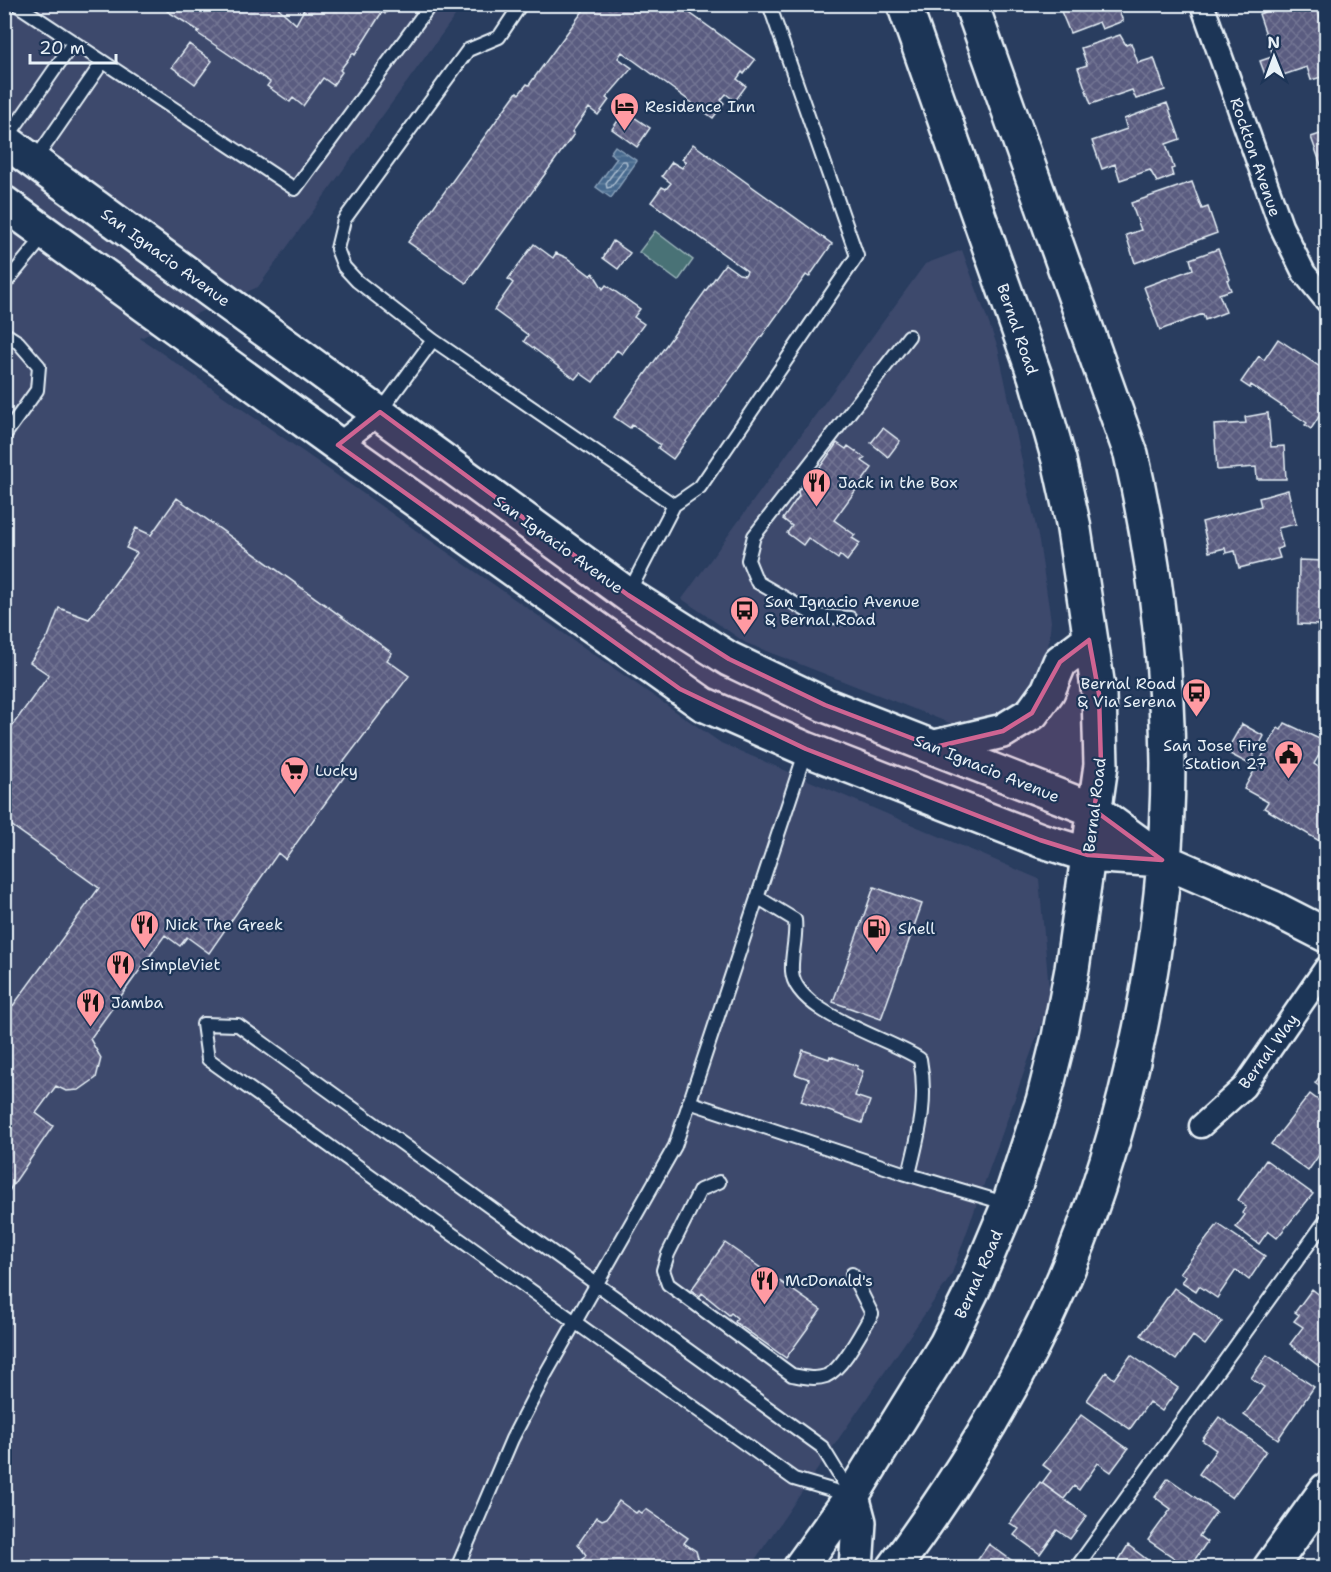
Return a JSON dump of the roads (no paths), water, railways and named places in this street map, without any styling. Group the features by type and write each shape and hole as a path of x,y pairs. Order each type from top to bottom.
{"main road":[{"name":"Bernal Road","path":"800,1568 852,1496 946,1344 974,1287 1009,1204 1043,1101 1059,1037 1101,765 1099,694 1073,523 1059,460 1038,387 904,4"},
{"path":"894,1568 964,1463 1016,1375 1062,1282 1080,1238 1113,1136 1129,1075 1156,927 1168,766 1161,638 1131,454 971,4"},
{"name":"San Ignacio Avenue","path":"5,140 628,595 729,659 825,705 1094,810 1162,860 1273,908 1326,935"},
{"name":"San Ignacio Avenue","path":"4,202 338,445 704,704 806,749 1040,840 1088,855 1162,860"},
{"path":"935,747 1003,731 1032,713 1048,691 1060,662 1089,640"},
{"path":"1270,1568 1326,1490"},
{"path":"852,1496 859,1522 856,1568"}],"street":[{"name":"Rockton Avenue","path":"1202,4 1281,226 1304,273 1326,300"},
{"path":"338,445 380,412"},
{"name":"Bernal Way","path":"1201,1126 1244,1087 1326,968"}],"lane":[{"path":"16,4 295,189 432,4"},
{"path":"521,4 499,36 468,50 344,220 337,249 344,267 357,281 433,340 674,505"},
{"path":"628,595 674,505 700,487 857,256 770,4"},
{"path":"5,140 73,43"},
{"path":"34,161 102,63"},
{"path":"4,285 47,233"},
{"path":"4,333 18,342 39,366 37,390 4,436"},
{"path":"850,618 816,616 757,582 748,560 754,536 909,336"},
{"path":"380,412 433,340"},
{"path":"457,1568 512,1439 575,1322 675,1146 806,749"},
{"path":"757,897 795,920 796,936 792,972 798,989 821,1011 903,1047 921,1059 926,1086 924,1110 909,1174"},
{"path":"203,1024 238,1025 822,1447 852,1496 794,1479 208,1059 203,1024"},
{"path":"689,1102 1009,1204"},
{"path":"719,1182 700,1190 668,1254 663,1270 668,1284 792,1375 810,1378 826,1376 837,1367 872,1314 852,1274"},
{"path":"1076,1568 1326,1220"}],"water":[{"path":"615,146 637,161 611,198 596,187 617,158 610,153"}],"place":[{"name":"Residence Inn","path":"624,132"},
{"name":"Jack in the Box","path":"817,508"},
{"name":"San Ignacio Avenue & Bernal Road","path":"744,636"},
{"name":"Bernal Road & Via Serena","path":"1197,718"},
{"name":"San Jose Fire Station 27","path":"1288,780"},
{"name":"Lucky","path":"294,796"},
{"name":"Nick The Greek","path":"144,950"},
{"name":"Shell","path":"877,954"},
{"name":"SimpleViet","path":"120,990"},
{"name":"Jamba","path":"90,1028"},
{"name":"McDonald's","path":"764,1306"}]}
